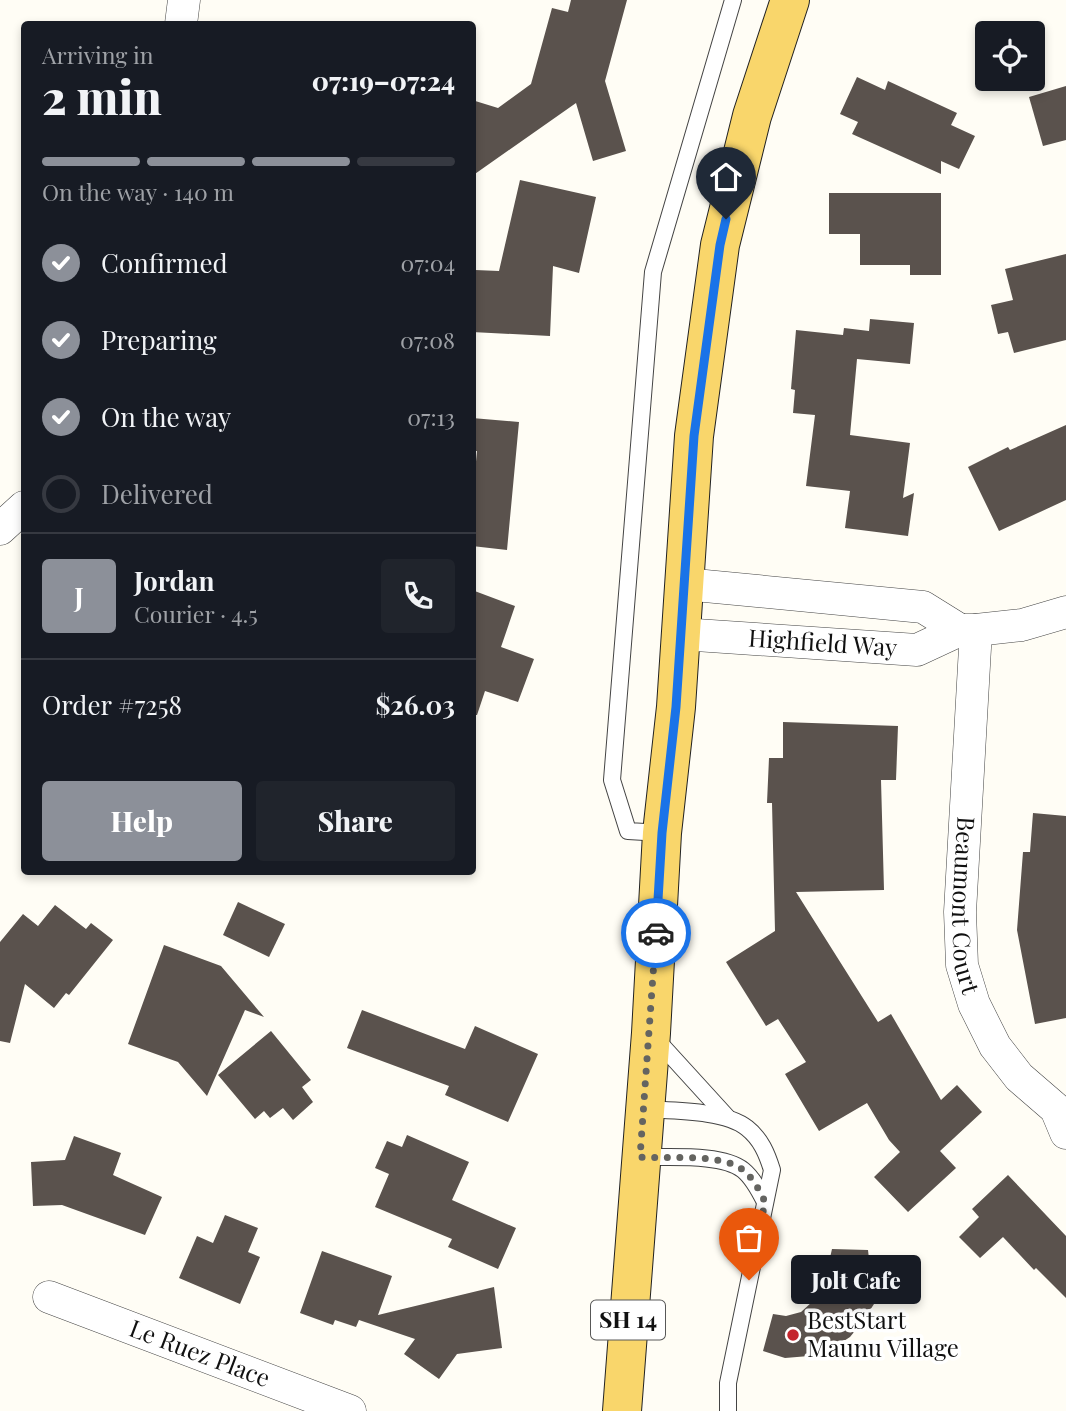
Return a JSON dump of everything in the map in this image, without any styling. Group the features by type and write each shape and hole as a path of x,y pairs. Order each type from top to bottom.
{"main road":[{"name":"SH 14","path":"622,1411 643,1109 651,1033 662,833 676,707 694,436 720,245 752,116 790,0"}],"street":[{"path":"181,21 184,0"},
{"path":"0,529 21,511"},
{"name":"Highfield Way","path":"684,584 923,607 968,630"},
{"name":"Highfield Way","path":"681,635 917,650 968,630 1022,625 1066,612"},
{"name":"Beaumont Court","path":"968,630 960,912 962,965 974,1004 995,1046 1019,1077 1063,1117"},
{"name":"Le Ruez Place","path":"49,1297 350,1411"}],"lane":[{"path":"662,833 628,831 612,780 653,272 733,0"},
{"path":"651,1033 727,1117"},
{"path":"643,1109 727,1117 747,1127 764,1147 772,1170 728,1383 728,1411"},
{"path":"640,1157 726,1161 744,1171 765,1202"}],"building":[{"path":"571,0 627,0 605,81 626,151 593,161 576,103 476,173 476,101 498,108 531,84 552,8 568,12"},
{"path":"857,77 885,90 888,81 957,113 951,125 975,136 959,169 941,161 941,174 852,134 858,122 840,114"},
{"path":"1066,86 1066,140 1043,146 1029,97"},
{"path":"520,180 596,197 579,273 553,266 550,336 476,332 476,270 499,271"},
{"path":"829,193 941,193 941,275 910,275 910,265 860,265 860,234 829,234"},
{"path":"1066,254 1066,340 1014,353 1008,332 998,334 991,305 1013,300 1005,269"},
{"path":"870,319 914,323 910,364 857,359 850,435 910,443 903,498 914,493 908,536 845,528 850,491 806,486 815,415 793,413 795,390 791,389 796,330 843,335 844,328 869,331"},
{"path":"476,418 519,422 507,550 476,546"},
{"path":"1066,425 1066,500 999,531 968,467 1008,447 1010,450"},
{"path":"476,591 515,606 501,647 534,659 518,702 485,691 477,715"},
{"path":"783,722 898,726 896,780 881,780 884,890 796,892 878,1022 891,1014 941,1100 957,1085 982,1112 940,1151 956,1168 908,1212 874,1177 900,1152 889,1140 867,1103 819,1131 785,1074 806,1062 778,1019 766,1026 726,962 775,931 772,803 767,803 769,758 783,758"},
{"path":"1033,813 1066,816 1066,1018 1035,1024 1017,930 1023,852 1030,852"},
{"path":"238,902 285,924 269,957 223,935"},
{"path":"55,905 86,929 91,923 113,940 69,995 66,993 54,1008 25,984 10,1043 0,1041 0,942 23,914 38,926"},
{"path":"164,945 221,966 264,1017 245,1010 207,1096 178,1062 128,1044"},
{"path":"362,1010 465,1049 475,1026 538,1054 508,1122 445,1095 449,1086 347,1048"},
{"path":"271,1031 311,1080 302,1087 313,1102 293,1120 283,1108 270,1118 264,1111 255,1119 218,1075"},
{"path":"407,1135 469,1162 452,1200 516,1228 498,1269 448,1247 452,1239 375,1207 389,1174 375,1168 387,1141 402,1147"},
{"path":"74,1136 121,1153 113,1175 162,1197 145,1235 62,1205 33,1206 31,1162 65,1160"},
{"path":"1008,1175 1066,1236 1066,1298 1036,1268 1034,1270 1003,1237 980,1258 959,1237 979,1217 972,1209"},
{"path":"225,1215 258,1228 248,1252 260,1257 240,1304 179,1278 197,1236 213,1243"},
{"path":"832,1249 868,1250 870,1268 865,1301 874,1304 863,1321 850,1337 830,1350 809,1356 785,1358 763,1351 773,1314 786,1316 801,1312 812,1302 824,1284"},
{"path":"322,1251 392,1276 378,1315 494,1287 502,1348 457,1354 439,1379 404,1354 415,1339 359,1320 356,1327 335,1320 333,1325 300,1313"}],"way so far":[{"path":"656,933 651,1033 640,1157 726,1161 744,1171 765,1202 749,1280"}],"place":[{"name":"Jolt Cafe","path":"749,1280"},
{"name":"BestStart Maunu Village","path":"793,1335"}],"route":[{"path":"656,933 662,833 676,707 694,436 720,245 726,219"}]}
